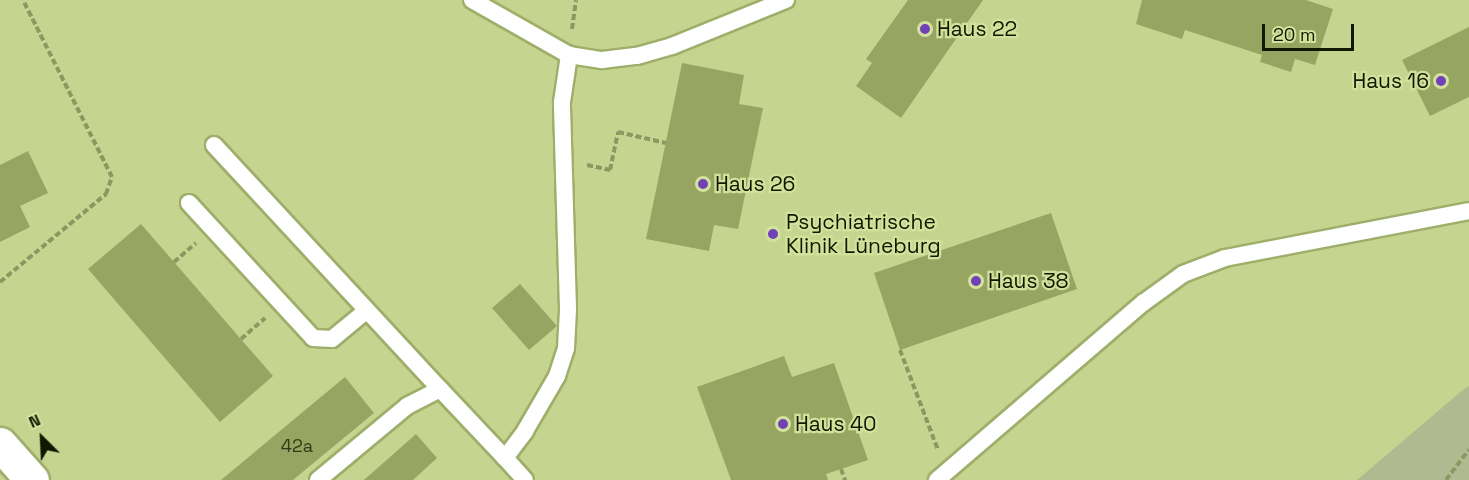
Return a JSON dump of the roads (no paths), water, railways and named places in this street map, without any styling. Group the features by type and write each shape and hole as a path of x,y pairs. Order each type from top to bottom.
{"street":[{"path":"0,444 32,480"}],"lane":[{"path":"472,0 569,55 602,60 637,56 672,46 786,0"},
{"path":"505,458 525,431 557,376 567,348 562,102 569,55"},
{"path":"214,145 525,480"},
{"path":"189,203 313,338 332,339 367,310"},
{"path":"942,476 1143,303 1183,274 1225,258 1469,211"},
{"path":"318,480 407,406 440,389"}],"place":[{"name":"Haus 22","path":"925,29"},
{"name":"Haus 16","path":"1441,81"},
{"name":"Haus 26","path":"703,184"},
{"name":"Psychiatrische Klinik Lüneburg","path":"773,234"},
{"name":"Haus 38","path":"976,281"},
{"name":"Haus 40","path":"783,424"}]}
